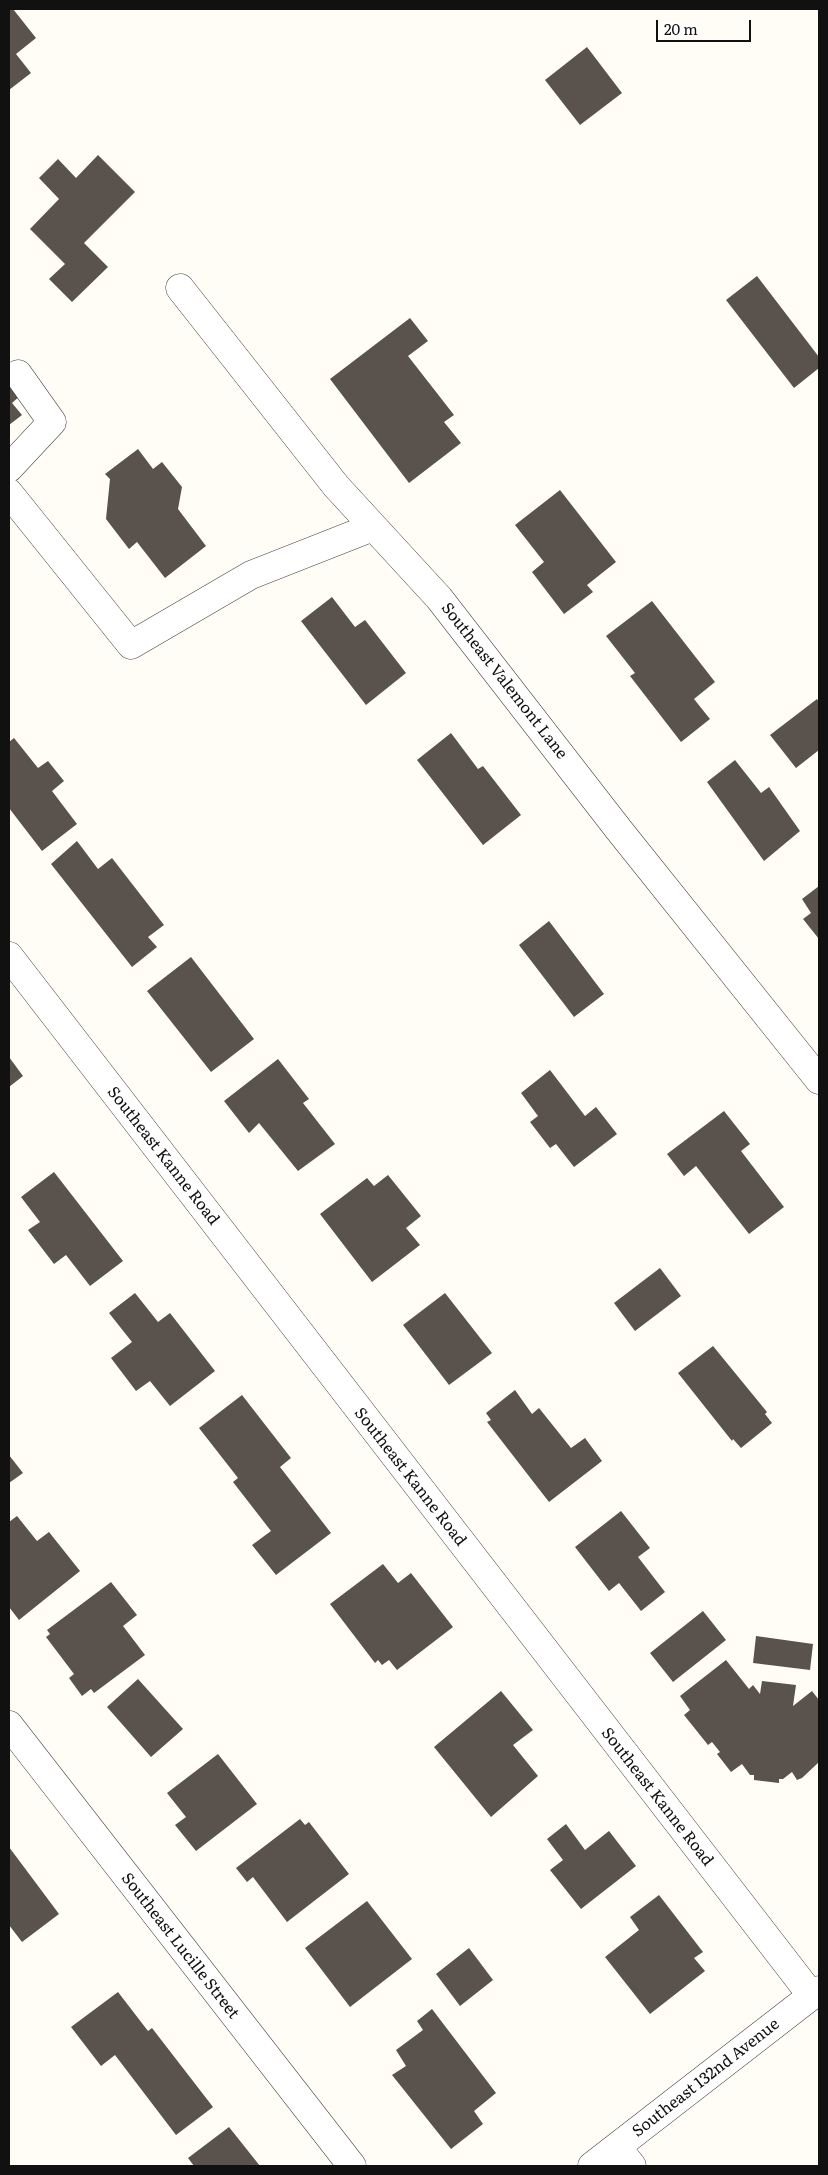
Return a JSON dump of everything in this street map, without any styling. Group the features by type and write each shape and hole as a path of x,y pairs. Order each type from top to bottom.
{"street":[{"name":"Southeast Valemont Lane","path":"180,288 336,486 439,598 619,830 819,1080"},
{"path":"9,468 52,422 18,374"},
{"path":"9,493 131,644 251,575 373,527"},
{"name":"Southeast Kanne Road","path":"9,956 816,1993"},
{"name":"Southeast Lucille Street","path":"9,1725 352,2166"},
{"name":"Southeast 132nd Avenue","path":"592,2166 625,2157 816,1993"}],"building":[{"path":"9,9 13,9 36,38 16,54 31,73 9,90"},
{"path":"587,47 622,93 580,125 545,80"},
{"path":"98,155 135,192 84,243 108,267 72,302 49,279 65,264 30,229 59,199 39,178 58,159 76,178"},
{"path":"757,276 819,357 819,368 794,388 726,300"},
{"path":"410,318 428,341 408,356 454,415 444,422 461,443 409,483 330,379"},
{"path":"9,379 21,395 12,403 22,415 9,425"},
{"path":"138,449 153,469 162,462 182,487 178,509 206,546 165,578 137,542 129,549 106,519 110,479 105,474"},
{"path":"560,490 616,562 587,585 593,592 564,614 532,572 544,562 515,525"},
{"path":"332,597 355,627 365,620 406,673 366,705 301,621"},
{"path":"652,601 715,682 694,699 710,719 681,742 630,676 635,673 606,636"},
{"path":"817,699 819,702 819,750 796,768 770,735"},
{"path":"451,733 478,769 483,766 521,815 483,845 417,760"},
{"path":"14,738 38,768 48,761 64,781 52,791 77,824 42,851 9,808 9,742"},
{"path":"735,760 761,793 769,787 800,831 764,861 707,782"},
{"path":"77,841 98,869 112,858 164,925 148,937 157,947 132,967 51,864"},
{"path":"819,886 819,939 803,919 811,913 802,899"},
{"path":"549,921 604,994 574,1017 519,945"},
{"path":"191,957 254,1039 211,1072 147,991"},
{"path":"9,1057 23,1076 9,1087"},
{"path":"278,1059 309,1099 303,1103 335,1144 298,1171 259,1123 249,1133 224,1101"},
{"path":"550,1070 585,1116 596,1107 617,1134 574,1167 556,1144 550,1148 530,1122 538,1116 521,1093"},
{"path":"724,1111 750,1144 741,1151 784,1207 749,1234 696,1166 684,1176 667,1154"},
{"path":"54,1172 123,1261 90,1286 66,1255 54,1264 28,1230 40,1222 21,1197"},
{"path":"388,1175 421,1216 406,1228 420,1245 372,1282 320,1214 367,1178 374,1186"},
{"path":"660,1268 681,1296 635,1331 614,1303"},
{"path":"135,1293 158,1322 170,1313 215,1371 170,1406 150,1381 136,1391 111,1358 132,1342 109,1313"},
{"path":"445,1293 492,1353 449,1385 403,1325"},
{"path":"713,1346 767,1412 765,1414 772,1423 741,1448 733,1439 732,1441 678,1373"},
{"path":"515,1390 532,1414 539,1408 571,1448 585,1438 602,1461 549,1502 487,1422 491,1420 486,1413"},
{"path":"242,1395 291,1458 280,1467 331,1533 276,1575 252,1545 271,1531 233,1482 238,1478 199,1428"},
{"path":"9,1455 23,1473 9,1483"},
{"path":"621,1511 650,1548 638,1557 665,1592 641,1611 619,1583 609,1591 575,1547"},
{"path":"17,1516 37,1541 49,1532 80,1571 19,1620 9,1607 9,1522"},
{"path":"383,1564 398,1583 411,1573 453,1627 397,1670 389,1660 382,1665 378,1660 375,1663 330,1604"},
{"path":"111,1582 137,1615 123,1626 145,1655 94,1693 91,1689 82,1696 69,1678 74,1674 46,1637 50,1634 47,1630"},
{"path":"703,1611 726,1640 673,1682 650,1653"},
{"path":"756,1636 813,1644 810,1670 753,1663"},
{"path":"726,1660 749,1689 753,1685 760,1694 762,1681 796,1685 793,1706 812,1691 819,1700 819,1762 802,1778 797,1780 792,1772 783,1779 779,1779 779,1783 754,1780 754,1775 750,1775 742,1764 731,1772 717,1754 720,1752 712,1742 708,1745 684,1715 690,1710 680,1696"},
{"path":"138,1679 183,1729 151,1757 107,1707"},
{"path":"501,1691 533,1730 513,1745 538,1776 491,1817 434,1747"},
{"path":"218,1754 257,1804 196,1851 175,1825 186,1817 167,1793"},
{"path":"300,1819 305,1825 309,1822 349,1874 287,1922 253,1877 247,1882 236,1868"},
{"path":"566,1824 585,1850 609,1831 636,1866 581,1909 550,1870 563,1860 547,1839"},
{"path":"9,1847 59,1914 22,1942 9,1925"},
{"path":"659,1895 703,1952 694,1958 705,1971 650,2014 605,1957 639,1930 630,1917"},
{"path":"367,1901 412,1959 350,2007 305,1948"},
{"path":"469,1948 493,1980 460,2006 436,1974"},
{"path":"118,1992 148,2031 152,2028 213,2107 176,2135 115,2055 101,2066 71,2027"},
{"path":"432,2009 496,2093 474,2111 483,2124 451,2149 392,2075 406,2066 396,2050 423,2030 417,2021"},
{"path":"229,2127 260,2166 194,2166 188,2158"}]}
